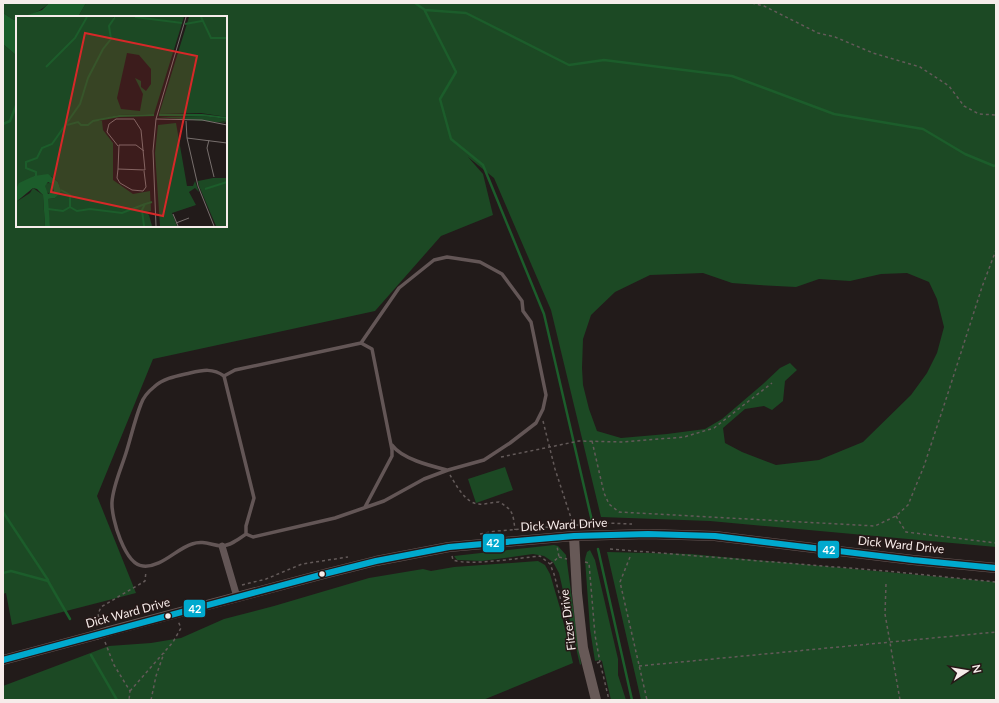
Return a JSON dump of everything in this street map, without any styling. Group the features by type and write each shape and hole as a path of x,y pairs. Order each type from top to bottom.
{"street":[{"name":"Dick Ward Drive","path":"3,660 103,636 237,597 368,563 450,547 595,535 648,534 715,536 913,560 996,568"},
{"name":"Fitzer Drive","path":"574,536 578,601 583,648 596,700"},
{"path":"222,546 237,597"}],"lane":[{"path":"246,534 253,537 335,518 384,501 424,480 448,470 484,460 510,443 536,423 544,409 546,395 531,322 523,311 522,301 502,274 480,262 447,257 434,260 399,288 361,344"},
{"path":"224,376 235,370 361,344 372,349 392,444 392,456 365,507"},
{"path":"205,370 218,372 224,376 254,498 246,526 246,534 233,542 222,546 206,542 190,544 158,563 147,566 138,566 124,550 112,510 115,487 142,402 153,387 170,377 205,370"},
{"path":"392,444 400,453 412,459 448,470"}],"path":[{"path":"752,3 764,6 818,33 836,37 873,53 920,66 949,86 964,106 979,114 996,115"},
{"path":"592,441 604,493 609,504 619,512 874,526 896,516 908,505 924,466 950,390 982,287 996,250"},
{"path":"499,457 577,441 624,442 684,437 714,428 772,382"},
{"path":"540,416 544,422 555,469 573,525"},
{"path":"448,470 458,488 472,503 480,505 490,502 499,502 510,509 514,516 515,530"},
{"path":"896,516 906,532 996,543"},
{"path":"588,524 597,524"},
{"path":"557,546 559,557"},
{"path":"450,547 452,560 458,562 540,556 550,564 562,599 574,652"},
{"path":"610,549 878,570 996,582"},
{"path":"550,564 559,557"},
{"path":"559,557 567,559"},
{"path":"630,557 620,582 647,700"},
{"path":"585,562 589,563 595,635 609,700"},
{"path":"100,623 98,614 101,607 145,581 147,566"},
{"path":"886,584 885,614 900,700"},
{"path":"129,700 130,691 173,642 181,628"},
{"path":"639,666 996,632"},
{"path":"103,636 114,665 130,691"},
{"path":"151,700 156,676 165,651"},
{"path":"588,665 600,662"}],"shaded area":[{"path":"3,3 49,3 34,13 26,16 16,16 16,19 14,20 3,13"},
{"path":"49,3 86,3 79,16 25,16 42,10"},
{"path":"86,3 996,3 996,547 710,521 601,517 551,310 494,178 468,157 483,174 493,215 441,236 375,311 153,359 97,496 136,593 12,625 6,593 3,594 3,44 16,55 16,227 227,227 227,16 79,16","holes":["703,273 732,283 796,287 819,279 850,281 881,274 907,273 929,282 937,299 944,327 937,353 927,373 911,395 863,442 819,460 776,465 742,452 725,443 723,428 745,409 764,406 772,410 783,401 785,381 797,370 790,363 780,368 722,419 705,429 621,438 597,431 589,409 583,385 583,339 591,315 615,292 650,275"]},
{"path":"3,13 14,20 16,19 16,55 3,44"},
{"path":"505,467 513,490 476,503 468,479"},
{"path":"554,545 558,546 566,555 580,665 559,573 553,562 544,556 533,554 482,561 457,560 454,556"},
{"path":"590,550 595,560 618,659 618,675 626,700 611,700 602,661 595,661 590,629 585,559 587,552"},
{"path":"607,552 690,554 996,582 996,700 641,700"},
{"path":"538,561 545,565 550,574 573,663 483,700 3,700 3,686 109,646 151,643 181,638 224,619 369,578 423,569 431,571 454,567"}],"waterway":[{"path":"415,3 425,10 466,13 569,65 604,60 732,76 834,114 923,129 965,154 994,166 996,165"},
{"path":"425,11 456,72 440,99 451,139 483,165 544,314 592,521"},
{"path":"3,124 10,121 16,106"},
{"path":"3,512 48,580"},
{"path":"598,549 632,700"},
{"path":"3,573 11,571 48,581 70,619"},
{"path":"91,655 117,700"}],"transit line":[{"name":"42","path":"3,660 324,574 376,561 449,547 574,536 648,534 715,536 913,560 996,568"}]}
